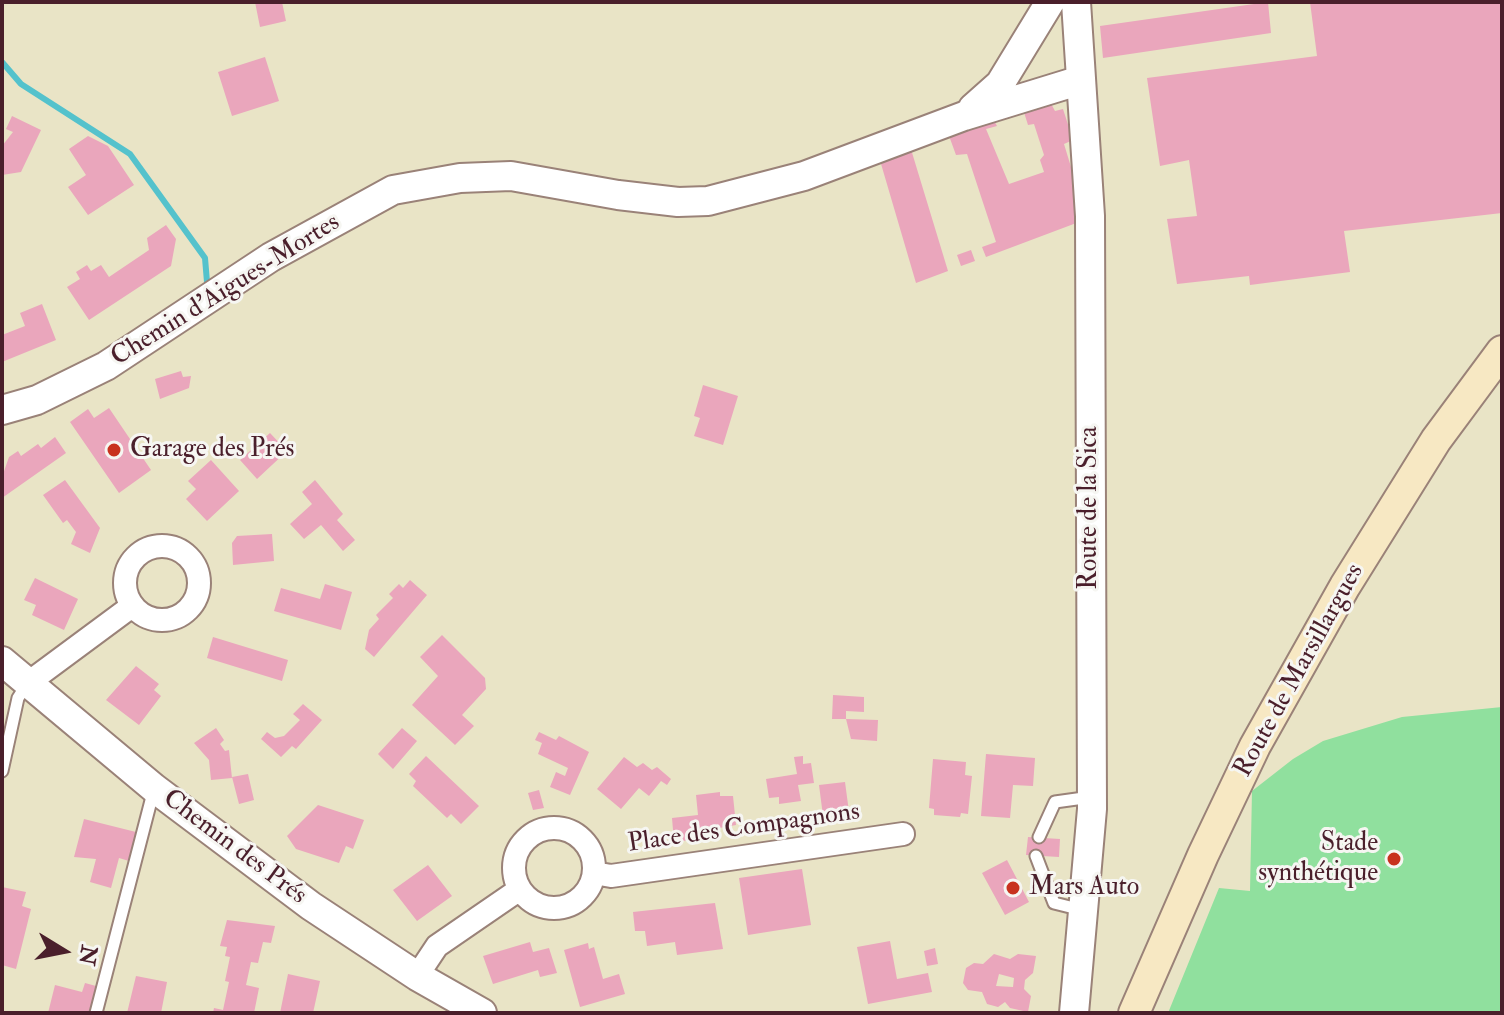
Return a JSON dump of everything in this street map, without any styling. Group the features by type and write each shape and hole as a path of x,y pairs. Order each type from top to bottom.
{"main road":[{"name":"Route de Marsillargues","path":"1134,1013 1203,855 1263,733 1345,586 1436,440 1502,351"}],"street":[{"name":"Chemin d'Aigues-Mortes","path":"964,116 1000,84 1050,2"},
{"name":"Route de la Sica","path":"1074,1013 1092,797 1090,216 1076,2"},
{"name":"Chemin d'Aigues-Mortes","path":"2,410 37,400 106,366 271,257 393,190 460,178 511,176 618,195 678,202 708,201 804,176 964,116 1081,80"},
{"path":"28,683 132,606"},
{"name":"Chemin des Prés","path":"2,661 154,788 311,906 417,976 482,1013"},
{"name":"Place des Compagnons","path":"550,828 577,835 588,846 594,873 581,898 569,905 542,906 520,889 514,867 517,852 525,840 550,828"},
{"name":"Place des Compagnons","path":"594,873 611,876 903,834"},
{"path":"417,976 437,946 520,889"}],"lane":[{"path":"2,771 18,698 28,683"},
{"path":"96,1013 154,788"},
{"path":"1039,837 1055,802 1092,797"},
{"path":"1036,856 1054,903 1084,911"}],"green space":[{"path":"1502,707 1502,1013 1168,1013 1219,888 1250,891 1252,791 1293,759 1323,741 1402,717"}],"building":[{"path":"255,2 282,2 286,21 260,27"},
{"path":"1268,2 1271,33 1103,58 1100,26"},
{"path":"1310,2 1502,2 1502,213 1344,231 1350,272 1250,285 1249,276 1177,284 1167,219 1197,216 1189,160 1160,166 1147,78 1317,56"},
{"path":"265,57 279,101 232,116 218,72"},
{"path":"1048,98 1055,111 1063,109 1073,140 1064,144 1078,190 1079,222 986,257 982,247 996,242 967,154 956,155 948,133 992,117 997,126 986,129 1009,184 1044,172 1040,160 1044,155 1034,124 1028,125 1022,106"},
{"path":"12,116 41,130 21,172 2,175 2,146 13,132 6,129"},
{"path":"88,136 108,146 134,185 88,215 68,187 86,175 69,149"},
{"path":"910,146 948,271 916,283 879,157"},
{"path":"166,225 176,239 171,266 89,320 67,287 80,279 76,272 87,265 91,271 101,265 109,277 149,250 147,238"},
{"path":"971,250 975,261 961,266 957,255"},
{"path":"42,304 56,340 2,362 2,335 25,326 20,313"},
{"path":"181,371 183,377 191,376 189,388 160,399 155,379"},
{"path":"703,385 738,396 723,445 694,436 700,418 694,416"},
{"name":"Garage des Prés","path":"109,408 151,470 119,493 70,422 88,409 94,418"},
{"path":"270,433 287,451 257,479 240,460"},
{"path":"55,437 66,453 2,498 2,477 9,457 18,451 21,456 38,444 41,448"},
{"path":"211,460 239,491 207,521 186,499 196,489 188,481"},
{"path":"65,480 100,528 90,553 71,544 76,532 67,520 63,523 43,495"},
{"path":"315,480 343,514 337,520 355,540 343,551 321,525 304,539 290,524 312,504 302,492"},
{"path":"272,534 274,561 233,565 232,543 237,536"},
{"path":"35,578 78,599 64,630 32,615 36,605 24,600"},
{"path":"410,580 427,595 374,657 365,649 369,630 379,619 376,615 393,598 389,594 399,584 403,588"},
{"path":"325,584 352,592 341,630 274,611 281,588 320,599"},
{"path":"442,635 485,678 486,689 462,715 474,726 455,745 412,705 438,676 420,657"},
{"path":"213,637 288,660 282,681 207,658"},
{"path":"136,666 159,684 154,690 161,696 139,725 106,700"},
{"path":"833,695 864,697 864,712 846,711 846,719 832,719"},
{"path":"303,704 322,720 296,749 292,746 281,757 261,739 267,732 275,738 284,736 300,720 293,714"},
{"path":"846,719 878,720 877,741 851,739"},
{"path":"216,728 224,740 220,744 225,751 229,750 232,778 211,780 209,760 194,743"},
{"path":"402,728 417,741 393,769 378,754"},
{"path":"539,732 556,740 559,736 589,752 570,795 550,787 556,772 565,776 568,768 538,754 542,743 535,740"},
{"path":"986,754 1035,758 1033,786 1013,785 1010,818 981,816"},
{"path":"426,756 479,806 461,824 451,814 447,818 413,786 416,781 409,774"},
{"path":"803,756 803,764 811,763 814,783 798,785 801,801 779,804 779,797 769,798 766,779 797,774 794,757"},
{"path":"624,757 637,767 643,763 652,770 657,767 671,779 667,785 661,781 649,796 639,788 621,809 597,789"},
{"path":"933,759 966,762 965,775 972,776 968,814 961,813 960,817 934,815 934,809 929,808"},
{"path":"248,774 254,800 239,804 232,777"},
{"path":"845,782 849,812 823,816 819,785"},
{"path":"539,790 544,808 533,810 528,793"},
{"path":"720,792 720,796 733,796 736,825 708,830 709,838 674,842 672,818 698,815 696,795"},
{"path":"318,805 364,820 353,849 346,846 339,863 296,849 287,836"},
{"path":"84,819 136,832 129,861 119,858 111,888 90,882 96,859 74,857"},
{"path":"1028,837 1060,839 1059,857 1026,855"},
{"path":"1007,860 1029,902 1005,915 982,873"},
{"path":"428,865 452,896 417,921 393,890"},
{"path":"802,869 811,925 748,935 739,878"},
{"path":"2,887 26,892 22,906 31,909 16,969 2,965"},
{"path":"715,903 723,949 677,955 675,942 647,946 645,931 635,931 633,912"},
{"path":"227,920 275,926 271,943 263,942 258,963 251,962 246,985 259,988 254,1013 213,1013 214,1008 223,1010 229,982 225,981 230,957 225,956 227,947 220,946"},
{"path":"890,941 897,979 928,973 932,992 868,1004 857,947"},
{"path":"530,942 533,952 549,948 557,973 540,977 538,970 493,984 483,956"},
{"path":"588,943 589,949 594,947 603,979 619,974 625,994 580,1007 564,950"},
{"path":"935,948 938,964 927,966 924,951"},
{"path":"994,954 1010,959 1018,954 1036,956 1033,973 1025,980 1024,989 1031,996 1028,1012 1010,1008 1005,1002 998,1007 987,1004 982,992 968,990 963,983 966,968 974,963 983,964","holes":["999,974 1014,978 1013,987 996,986"]},
{"path":"288,974 320,981 313,1013 280,1013"},
{"path":"136,976 167,982 161,1013 127,1013"},
{"path":"85,983 96,986 89,1013 48,1013 55,985 82,992"}],"waterway":[{"path":"2,62 21,84 130,154 205,258 207,282"}],"place":[{"name":"Garage des Prés","path":"114,450"},
{"name":"Stade synthétique","path":"1394,859"},
{"name":"Mars Auto","path":"1013,888"}]}
